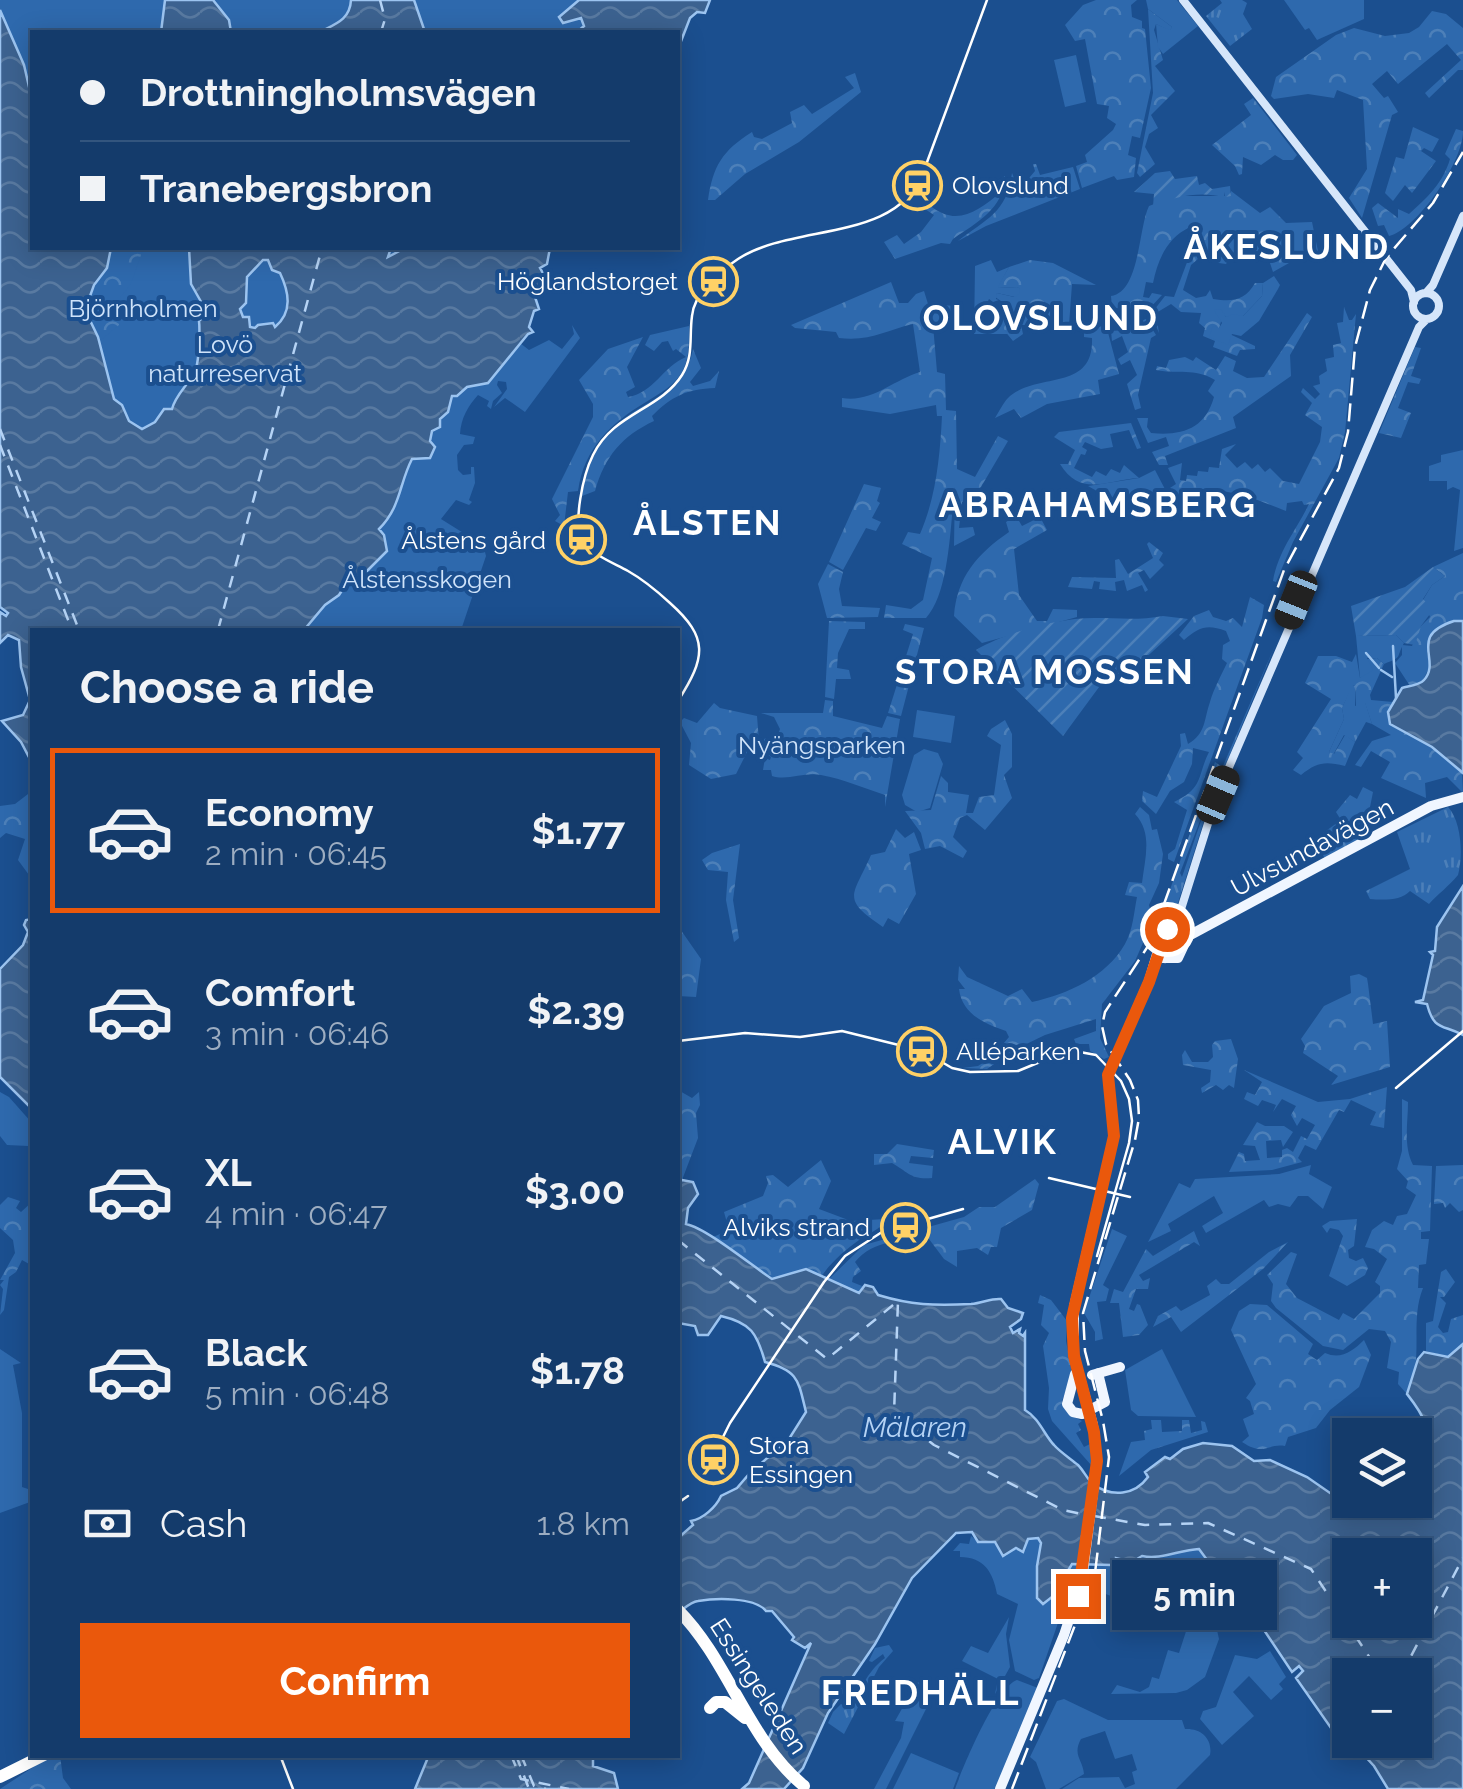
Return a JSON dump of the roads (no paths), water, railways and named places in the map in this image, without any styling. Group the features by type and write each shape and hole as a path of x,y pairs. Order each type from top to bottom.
{"highway":[{"name":"Essingeleden","path":"680,1612 713,1652 772,1753 800,1787"},
{"name":"Essingeleden","path":"680,1620 708,1656 767,1756 800,1787"},
{"path":"715,1704 730,1704 744,1718"},
{"path":"1,1771 30,1757"}],"main road":[{"path":"1185,0 1400,273 1414,293 1422,318"},
{"path":"1414,302 1435,281 1463,216"},
{"path":"1164,952 1180,956 1176,936 1218,795 1414,329 1422,318 1438,311 1438,284 1463,225"},
{"path":"1400,273 1416,291 1437,298"},
{"name":"Ulvsundavägen","path":"1164,952 1176,936 1208,926 1431,806 1463,798"},
{"path":"1116,1122 1114,1072 1164,952"},
{"path":"1120,1367 1092,1375 1106,1400 1079,1414 1068,1406 1068,1394 1076,1381 1072,1344 1076,1296 1119,1138 1108,1075 1164,952"},
{"path":"1003,1789 1087,1580 1102,1462 1078,1356 1076,1318 1101,1196"},
{"path":"1072,1344 1091,1406"}],"water":[{"path":"165,0 213,0 229,20 231,30 161,30"},
{"path":"351,0 414,0 424,30 324,30 345,17"},
{"path":"579,0 710,0 705,13 697,12 690,18 680,44 680,30 579,30 584,26 581,18 563,23 559,17"},
{"path":"0,10 24,65 30,91 30,250 111,250 107,268 94,285 85,310 98,337 114,399 122,405 129,421 142,429 155,422 164,409 172,409 196,368 199,321 204,316 204,307 191,284 189,250 390,250 388,257 401,250 550,250 547,264 540,268 544,275 542,288 534,294 539,309 534,311 529,327 533,332 488,383 467,387 452,396 440,427 432,431 430,441 435,447 430,458 412,459 396,504 379,529 387,551 362,576 350,578 339,595 306,628 30,628 30,700 19,640 8,635 0,643 0,612 6,616 8,613 0,607","holes":["263,260 268,260 272,270 280,273 283,280 287,294 285,315 275,327 273,323 250,327 249,317 243,317 240,309 246,303 247,277"]},
{"path":"1454,621 1463,621 1463,773 1432,747 1390,724 1388,712 1402,688 1424,680 1429,672 1432,634"},
{"path":"30,700 30,759 2,721 23,715"},
{"path":"1463,886 1463,1035 1440,1026 1427,1004 1415,1002 1423,1000 1437,927"},
{"path":"30,919 30,1107 0,1077 0,969 23,945 28,932 26,920"},
{"name":"Mälaren","path":"682,1180 693,1182 698,1194 688,1208 686,1224 716,1239 772,1279 806,1269 859,1293 865,1285 873,1287 878,1295 934,1305 1001,1299 1008,1308 1023,1313 1010,1327 1013,1333 1020,1329 1019,1333 1025,1333 1025,1410 1054,1445 1100,1488 1123,1493 1137,1488 1148,1477 1145,1472 1183,1449 1203,1443 1232,1446 1254,1461 1270,1460 1332,1493 1332,1518 1432,1518 1432,1418 1423,1418 1407,1394 1424,1352 1448,1357 1463,1344 1463,1789 1388,1789 1367,1758 1432,1758 1432,1658 1332,1658 1331,1728 1296,1678 1303,1671 1299,1666 1292,1672 1225,1572 1216,1572 1199,1549 1142,1556 1132,1562 1116,1558 1112,1565 1072,1564 1052,1597 1043,1604 1037,1598 1041,1543 1038,1538 1028,1539 1023,1552 1016,1548 1003,1556 995,1542 978,1542 972,1532 956,1533 912,1578 875,1644 828,1713 803,1768 784,1789 742,1789 749,1783 811,1643 805,1648 792,1640 794,1637 772,1611 753,1603 698,1601 680,1612 680,1536 693,1525 691,1521 709,1512 721,1496 737,1488 789,1439 806,1412 795,1378 785,1369 765,1362 759,1344 746,1326 721,1316 708,1335 698,1335 695,1326 680,1323"},
{"path":"428,1758 593,1758 593,1766 614,1773 618,1789 415,1789"}],"waterway":[{"path":"1393,646 1396,698"},
{"path":"1366,653 1379,668"},
{"path":"1381,670 1392,677"}],"tram line":[{"path":"680,697 698,660 692,627 655,590 588,547 580,534 583,486 593,455 612,430 662,396 682,375 690,354 694,307 709,283 724,270 761,248 867,221 890,211 910,195 923,173 987,0"},
{"path":"680,1041 745,1033 800,1037 842,1031 923,1051 952,1068 970,1072 1018,1071 1069,1050 1096,1055 1121,1081 1132,1121 1097,1256"},
{"path":"1396,1088 1463,1031"},
{"path":"1049,1178 1130,1197"},
{"path":"704,1475 730,1423 845,1256 882,1232 963,1209"},
{"path":"680,1502 688,1496"},
{"path":"281,1758 293,1789"}],"railway":[{"path":"1012,1789 1095,1573 1109,1457 1085,1351 1083,1313 1139,1118 1138,1100 1130,1080 1106,1044 1102,1026 1105,1012 1150,943 1284,570 1339,468 1348,432 1355,347 1370,290 1386,258 1433,203 1463,152"}],"place":[{"name":"Olovslund","path":"917,185"},
{"name":"Höglandstorget","path":"713,281"},
{"name":"Ålstens gård","path":"581,540"},
{"name":"Alléparken","path":"921,1051"},
{"name":"Alviks strand","path":"905,1227"},
{"name":"Stora Essingen","path":"714,1459"}],"district":[{"name":"ÅKESLUND","path":"1287,246"},
{"name":"OLOVSLUND","path":"1041,317"},
{"name":"ABRAHAMSBERG","path":"1098,504"},
{"name":"ÅLSTEN","path":"708,522"},
{"name":"STORA MOSSEN","path":"1045,671"},
{"name":"ALVIK","path":"1003,1141"},
{"name":"FREDHÄLL","path":"921,1692"}],"park label":[{"name":"Björnholmen","path":"143,308"},
{"name":"Lovö naturreservat","path":"225,358"},
{"name":"Ålstensskogen","path":"427,579"},
{"name":"Nyängsparken","path":"822,745"}]}
